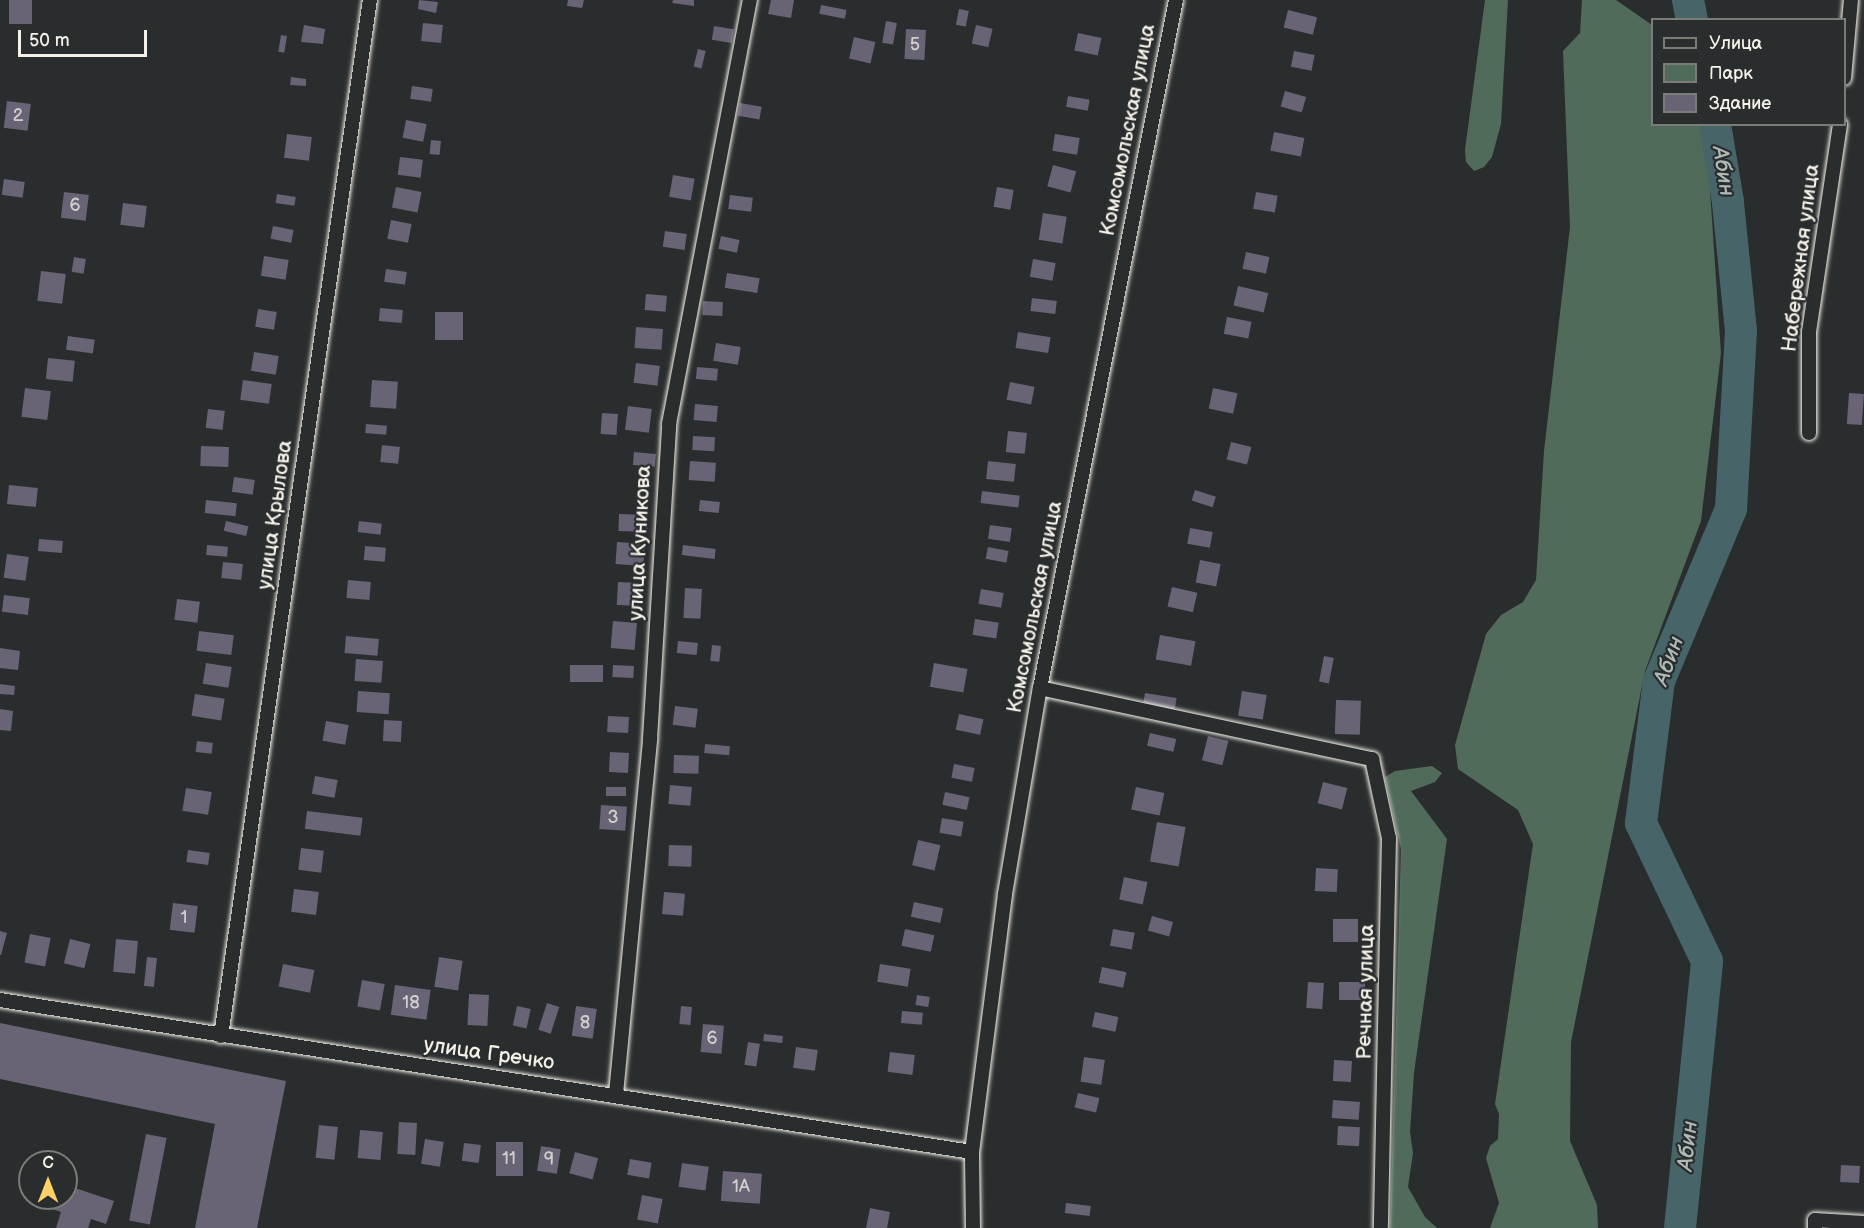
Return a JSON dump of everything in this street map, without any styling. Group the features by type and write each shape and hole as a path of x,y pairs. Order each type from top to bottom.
{"street":[{"name":"улица Крылова","path":"221,1036 370,0"},
{"name":"улица Куникова","path":"616,1094 650,739 669,424 750,0"},
{"name":"Комсомольская улица","path":"973,1228 972,1152 1005,894 1040,688 1176,0"},
{"path":"1846,65 1851,0"},
{"name":"Набережная улица","path":"1809,433 1809,332 1840,126"},
{"name":"Речная улица","path":"1040,688 1372,759 1389,838 1381,1228"},
{"name":"улица Гречко","path":"0,1000 221,1036 616,1094 972,1152"},
{"path":"1815,1224 1864,1223"}],"green space":[{"path":"1485,0 1508,0 1501,124 1492,157 1484,167 1474,171 1466,162 1465,150"},
{"path":"1582,0 1616,0 1651,24 1651,126 1704,126 1706,131 1721,353 1701,521 1645,671 1571,1042 1570,1141 1597,1205 1598,1228 1490,1228 1499,1203 1486,1158 1490,1146 1498,1139 1499,1114 1495,1104 1533,844 1518,810 1458,769 1455,745 1486,634 1501,615 1523,602 1536,580 1544,451 1570,227 1563,51 1580,33"},
{"path":"1432,766 1442,773 1435,782 1411,791 1447,839 1414,1073 1410,1132 1413,1153 1408,1187 1425,1217 1437,1228 1390,1228 1401,849 1385,777 1395,771"}],"building":[{"path":"9,0 32,0 32,24 9,24"},
{"path":"419,0 438,2 436,13 418,9"},
{"path":"568,0 584,0 582,8 567,6"},
{"path":"673,0 694,0 694,6 672,3"},
{"path":"771,0 794,0 791,18 768,14"},
{"path":"821,5 847,10 845,19 819,14"},
{"path":"959,9 969,11 966,27 956,25"},
{"path":"1288,10 1317,17 1313,35 1284,27"},
{"path":"886,21 897,23 893,45 882,43"},
{"path":"423,23 443,25 441,43 421,41"},
{"path":"304,25 325,29 323,44 301,42"},
{"path":"976,25 993,29 988,47 972,44"},
{"path":"714,26 734,29 732,43 712,40"},
{"path":"906,29 926,30 924,60 904,59"},
{"path":"1078,33 1101,38 1098,56 1074,51"},
{"path":"281,35 287,36 284,53 278,52"},
{"path":"854,37 875,42 870,63 849,58"},
{"path":"698,49 706,51 701,68 694,66"},
{"path":"1294,51 1315,55 1312,71 1291,67"},
{"path":"291,77 306,79 306,86 290,85"},
{"path":"412,86 433,89 431,102 410,99"},
{"path":"1285,91 1306,97 1302,112 1281,106"},
{"path":"1068,96 1090,100 1088,111 1066,107"},
{"path":"7,101 31,104 28,131 4,128"},
{"path":"740,103 762,107 759,120 738,116"},
{"path":"406,120 427,124 423,142 403,138"},
{"path":"1274,132 1304,138 1301,157 1270,151"},
{"path":"287,134 312,137 309,161 284,158"},
{"path":"1055,134 1080,138 1077,155 1052,151"},
{"path":"431,140 441,141 439,155 430,154"},
{"path":"400,157 423,160 421,178 398,175"},
{"path":"1053,165 1076,171 1070,192 1047,186"},
{"path":"673,175 695,179 691,200 669,197"},
{"path":"4,179 25,182 23,198 2,195"},
{"path":"396,187 422,192 418,213 392,208"},
{"path":"997,187 1014,190 1010,210 994,207"},
{"path":"64,192 89,195 86,221 61,218"},
{"path":"1256,192 1278,196 1275,213 1253,209"},
{"path":"277,194 296,197 294,206 276,203"},
{"path":"730,195 753,198 751,212 728,209"},
{"path":"123,203 147,206 144,228 120,225"},
{"path":"1043,213 1067,217 1062,243 1039,240"},
{"path":"391,220 412,224 408,243 387,239"},
{"path":"273,226 294,230 291,243 271,239"},
{"path":"665,231 687,234 685,250 663,247"},
{"path":"721,236 740,240 737,253 718,249"},
{"path":"1246,252 1269,257 1266,274 1242,269"},
{"path":"264,256 289,260 286,280 261,276"},
{"path":"74,257 86,259 84,274 72,272"},
{"path":"1033,259 1056,263 1053,281 1030,277"},
{"path":"386,269 407,272 405,285 384,282"},
{"path":"41,271 66,274 62,304 37,301"},
{"path":"727,273 760,278 757,293 725,288"},
{"path":"1238,286 1268,293 1264,312 1234,305"},
{"path":"646,294 667,296 666,312 645,310"},
{"path":"1032,298 1057,301 1055,314 1030,311"},
{"path":"703,301 723,302 722,316 702,315"},
{"path":"380,308 403,310 402,323 379,321"},
{"path":"258,309 277,312 274,330 255,327"},
{"path":"435,312 463,312 463,340 435,340"},
{"path":"1227,317 1252,322 1248,338 1224,334"},
{"path":"636,327 663,329 661,350 635,348"},
{"path":"1018,332 1051,337 1048,353 1015,348"},
{"path":"68,336 95,340 93,354 66,350"},
{"path":"716,343 741,347 738,365 713,361"},
{"path":"254,352 279,356 276,375 251,371"},
{"path":"48,358 75,361 73,382 46,379"},
{"path":"636,363 660,366 657,386 634,383"},
{"path":"697,367 718,369 717,381 696,379"},
{"path":"243,380 272,384 269,404 240,400"},
{"path":"372,380 398,382 396,409 370,407"},
{"path":"1010,382 1035,387 1031,404 1007,400"},
{"path":"25,388 51,391 47,420 21,417"},
{"path":"1213,388 1237,393 1233,414 1209,409"},
{"path":"1849,393 1864,394 1862,425 1847,424"},
{"path":"695,404 718,406 717,422 694,420"},
{"path":"628,406 652,409 649,433 625,430"},
{"path":"208,409 225,411 223,430 206,428"},
{"path":"602,413 618,414 616,435 601,434"},
{"path":"366,424 387,426 386,435 365,433"},
{"path":"1008,431 1027,433 1025,454 1006,452"},
{"path":"693,436 715,437 714,451 692,450"},
{"path":"1231,442 1251,447 1247,465 1227,459"},
{"path":"382,445 400,447 398,464 380,462"},
{"path":"201,446 229,447 228,467 200,466"},
{"path":"634,452 656,454 655,467 633,465"},
{"path":"690,461 716,463 715,482 689,480"},
{"path":"988,461 1016,464 1014,482 986,479"},
{"path":"234,477 255,480 253,495 232,492"},
{"path":"9,485 38,488 36,507 7,504"},
{"path":"1195,490 1216,497 1213,507 1192,500"},
{"path":"982,491 1020,496 1018,508 981,503"},
{"path":"206,500 237,503 235,516 205,513"},
{"path":"700,500 720,502 719,513 699,511"},
{"path":"619,514 648,515 647,532 618,531"},
{"path":"226,521 248,526 246,536 224,531"},
{"path":"359,521 382,524 380,535 358,532"},
{"path":"990,525 1012,528 1010,542 988,539"},
{"path":"1190,528 1213,532 1210,548 1187,544"},
{"path":"39,539 63,541 62,553 38,551"},
{"path":"617,542 645,544 643,566 615,564"},
{"path":"207,545 228,547 227,557 206,555"},
{"path":"683,545 716,549 715,559 682,555"},
{"path":"365,546 386,548 385,562 364,560"},
{"path":"988,547 1009,551 1006,563 986,559"},
{"path":"7,554 29,557 25,581 4,578"},
{"path":"1200,560 1221,564 1216,587 1196,583"},
{"path":"223,562 243,564 241,580 221,578"},
{"path":"348,580 371,582 369,600 346,598"},
{"path":"618,582 639,583 638,606 617,605"},
{"path":"1172,587 1197,593 1193,612 1168,606"},
{"path":"685,588 702,589 700,619 683,618"},
{"path":"981,589 1004,593 1001,608 978,604"},
{"path":"4,595 30,598 28,615 2,612"},
{"path":"177,599 200,602 197,623 174,620"},
{"path":"975,619 999,623 996,639 972,635"},
{"path":"613,621 637,623 635,650 611,648"},
{"path":"199,631 234,635 231,655 197,651"},
{"path":"1160,635 1195,641 1191,666 1156,660"},
{"path":"346,636 379,639 377,656 345,653"},
{"path":"678,641 698,643 697,655 677,653"},
{"path":"712,645 721,646 719,662 710,661"},
{"path":"0,648 20,651 18,670 0,668"},
{"path":"1324,656 1334,658 1329,683 1319,682"},
{"path":"356,659 383,661 381,683 354,681"},
{"path":"206,663 232,667 228,688 203,684"},
{"path":"934,663 967,669 963,693 930,687"},
{"path":"570,665 603,665 603,682 570,682"},
{"path":"613,665 634,666 633,678 612,677"},
{"path":"0,684 15,686 14,695 0,694"},
{"path":"358,691 390,693 388,714 357,712"},
{"path":"1242,691 1267,695 1263,720 1238,716"},
{"path":"1145,693 1177,698 1175,710 1143,705"},
{"path":"195,694 225,699 221,720 192,716"},
{"path":"1336,700 1361,701 1360,735 1335,734"},
{"path":"675,706 698,709 696,728 673,725"},
{"path":"0,709 13,711 11,731 0,730"},
{"path":"959,714 983,719 980,735 956,730"},
{"path":"608,716 629,717 628,733 607,732"},
{"path":"384,720 402,721 401,742 383,741"},
{"path":"326,721 349,725 345,745 323,741"},
{"path":"1150,733 1176,739 1173,752 1147,746"},
{"path":"1208,736 1228,741 1222,765 1202,760"},
{"path":"197,741 213,743 212,754 196,752"},
{"path":"705,744 730,746 729,755 704,753"},
{"path":"610,752 629,753 628,773 609,772"},
{"path":"674,755 699,756 698,774 673,773"},
{"path":"954,764 975,768 972,782 951,778"},
{"path":"315,776 338,780 335,798 312,794"},
{"path":"1323,782 1347,788 1342,809 1318,803"},
{"path":"670,785 692,787 690,806 668,804"},
{"path":"606,787 626,787 626,796 606,796"},
{"path":"1136,787 1164,793 1160,816 1131,809"},
{"path":"186,788 212,792 208,815 182,811"},
{"path":"945,792 969,797 967,810 942,805"},
{"path":"601,805 627,807 625,831 599,829"},
{"path":"307,811 363,818 360,836 305,829"},
{"path":"942,818 964,822 961,837 939,833"},
{"path":"1157,822 1186,827 1179,866 1150,861"},
{"path":"918,840 940,845 935,871 912,865"},
{"path":"669,845 692,846 691,867 668,866"},
{"path":"301,848 324,851 321,873 298,870"},
{"path":"188,850 210,853 208,865 186,862"},
{"path":"1316,868 1338,869 1337,892 1315,891"},
{"path":"1124,877 1147,882 1143,904 1119,899"},
{"path":"294,889 319,892 316,915 291,912"},
{"path":"664,892 685,894 683,916 662,914"},
{"path":"914,902 943,908 940,923 911,917"},
{"path":"173,903 198,906 195,933 170,930"},
{"path":"1152,916 1173,922 1169,936 1148,930"},
{"path":"1333,919 1358,919 1358,942 1333,942"},
{"path":"905,929 934,935 931,952 901,946"},
{"path":"1113,929 1135,933 1132,950 1110,946"},
{"path":"0,931 7,933 1,955 0,955"},
{"path":"30,934 51,938 45,966 24,962"},
{"path":"70,939 90,944 84,968 64,963"},
{"path":"116,939 138,941 135,974 113,972"},
{"path":"147,957 157,958 154,987 144,986"},
{"path":"439,957 463,961 458,990 434,987"},
{"path":"283,964 314,970 310,993 279,987"},
{"path":"880,964 911,969 908,987 877,982"},
{"path":"1102,967 1126,972 1123,988 1099,983"},
{"path":"362,980 385,984 380,1011 357,1007"},
{"path":"1308,982 1324,983 1322,1009 1306,1008"},
{"path":"1339,982 1365,982 1365,1000 1339,1000"},
{"path":"395,985 431,990 426,1020 391,1015"},
{"path":"469,994 489,995 487,1026 467,1025"},
{"path":"917,995 930,997 928,1007 915,1005"},
{"path":"547,1003 559,1007 551,1034 538,1030"},
{"path":"517,1006 531,1009 527,1028 513,1026"},
{"path":"576,1006 597,1009 593,1039 572,1036"},
{"path":"681,1006 692,1007 690,1025 679,1024"},
{"path":"902,1011 923,1013 922,1025 901,1023"},
{"path":"1095,1012 1118,1017 1115,1032 1092,1027"},
{"path":"0,1023 286,1081 257,1228 195,1228 215,1124 0,1079"},
{"path":"703,1024 724,1026 721,1054 701,1052"},
{"path":"764,1034 783,1036 782,1043 763,1041"},
{"path":"748,1042 760,1044 756,1067 744,1065"},
{"path":"796,1047 818,1050 815,1071 793,1068"},
{"path":"890,1052 915,1055 912,1075 888,1072"},
{"path":"1084,1057 1105,1060 1101,1085 1081,1082"},
{"path":"1334,1060 1352,1061 1351,1082 1333,1081"},
{"path":"1078,1093 1099,1098 1096,1113 1075,1108"},
{"path":"1333,1100 1360,1102 1359,1120 1332,1118"},
{"path":"399,1122 417,1123 415,1155 397,1154"},
{"path":"319,1125 338,1127 334,1160 316,1158"},
{"path":"1338,1126 1360,1127 1359,1146 1337,1145"},
{"path":"360,1130 383,1132 380,1160 358,1158"},
{"path":"146,1134 167,1138 150,1224 129,1220"},
{"path":"425,1139 444,1142 440,1167 421,1164"},
{"path":"496,1142 523,1142 523,1176 496,1176"},
{"path":"464,1143 481,1145 479,1163 462,1161"},
{"path":"541,1146 561,1149 557,1174 537,1171"},
{"path":"575,1152 598,1158 592,1179 569,1173"},
{"path":"630,1159 652,1163 649,1179 627,1175"},
{"path":"682,1163 709,1167 705,1191 679,1187"},
{"path":"1841,1165 1860,1166 1859,1183 1840,1182"},
{"path":"723,1171 762,1174 760,1204 721,1201"},
{"path":"78,1189 114,1201 106,1224 91,1219 88,1228 56,1228 61,1212 55,1210 78,1210"},
{"path":"642,1195 663,1199 658,1224 637,1220"},
{"path":"1066,1203 1091,1206 1090,1216 1065,1213"},
{"path":"870,1208 890,1212 887,1228 866,1228"}],"waterway":[{"name":"Абин","path":"1688,0 1692,18"},
{"name":"Абин","path":"1680,1228 1707,961 1641,823 1659,681 1731,509 1741,331 1728,202 1715,126"}]}
